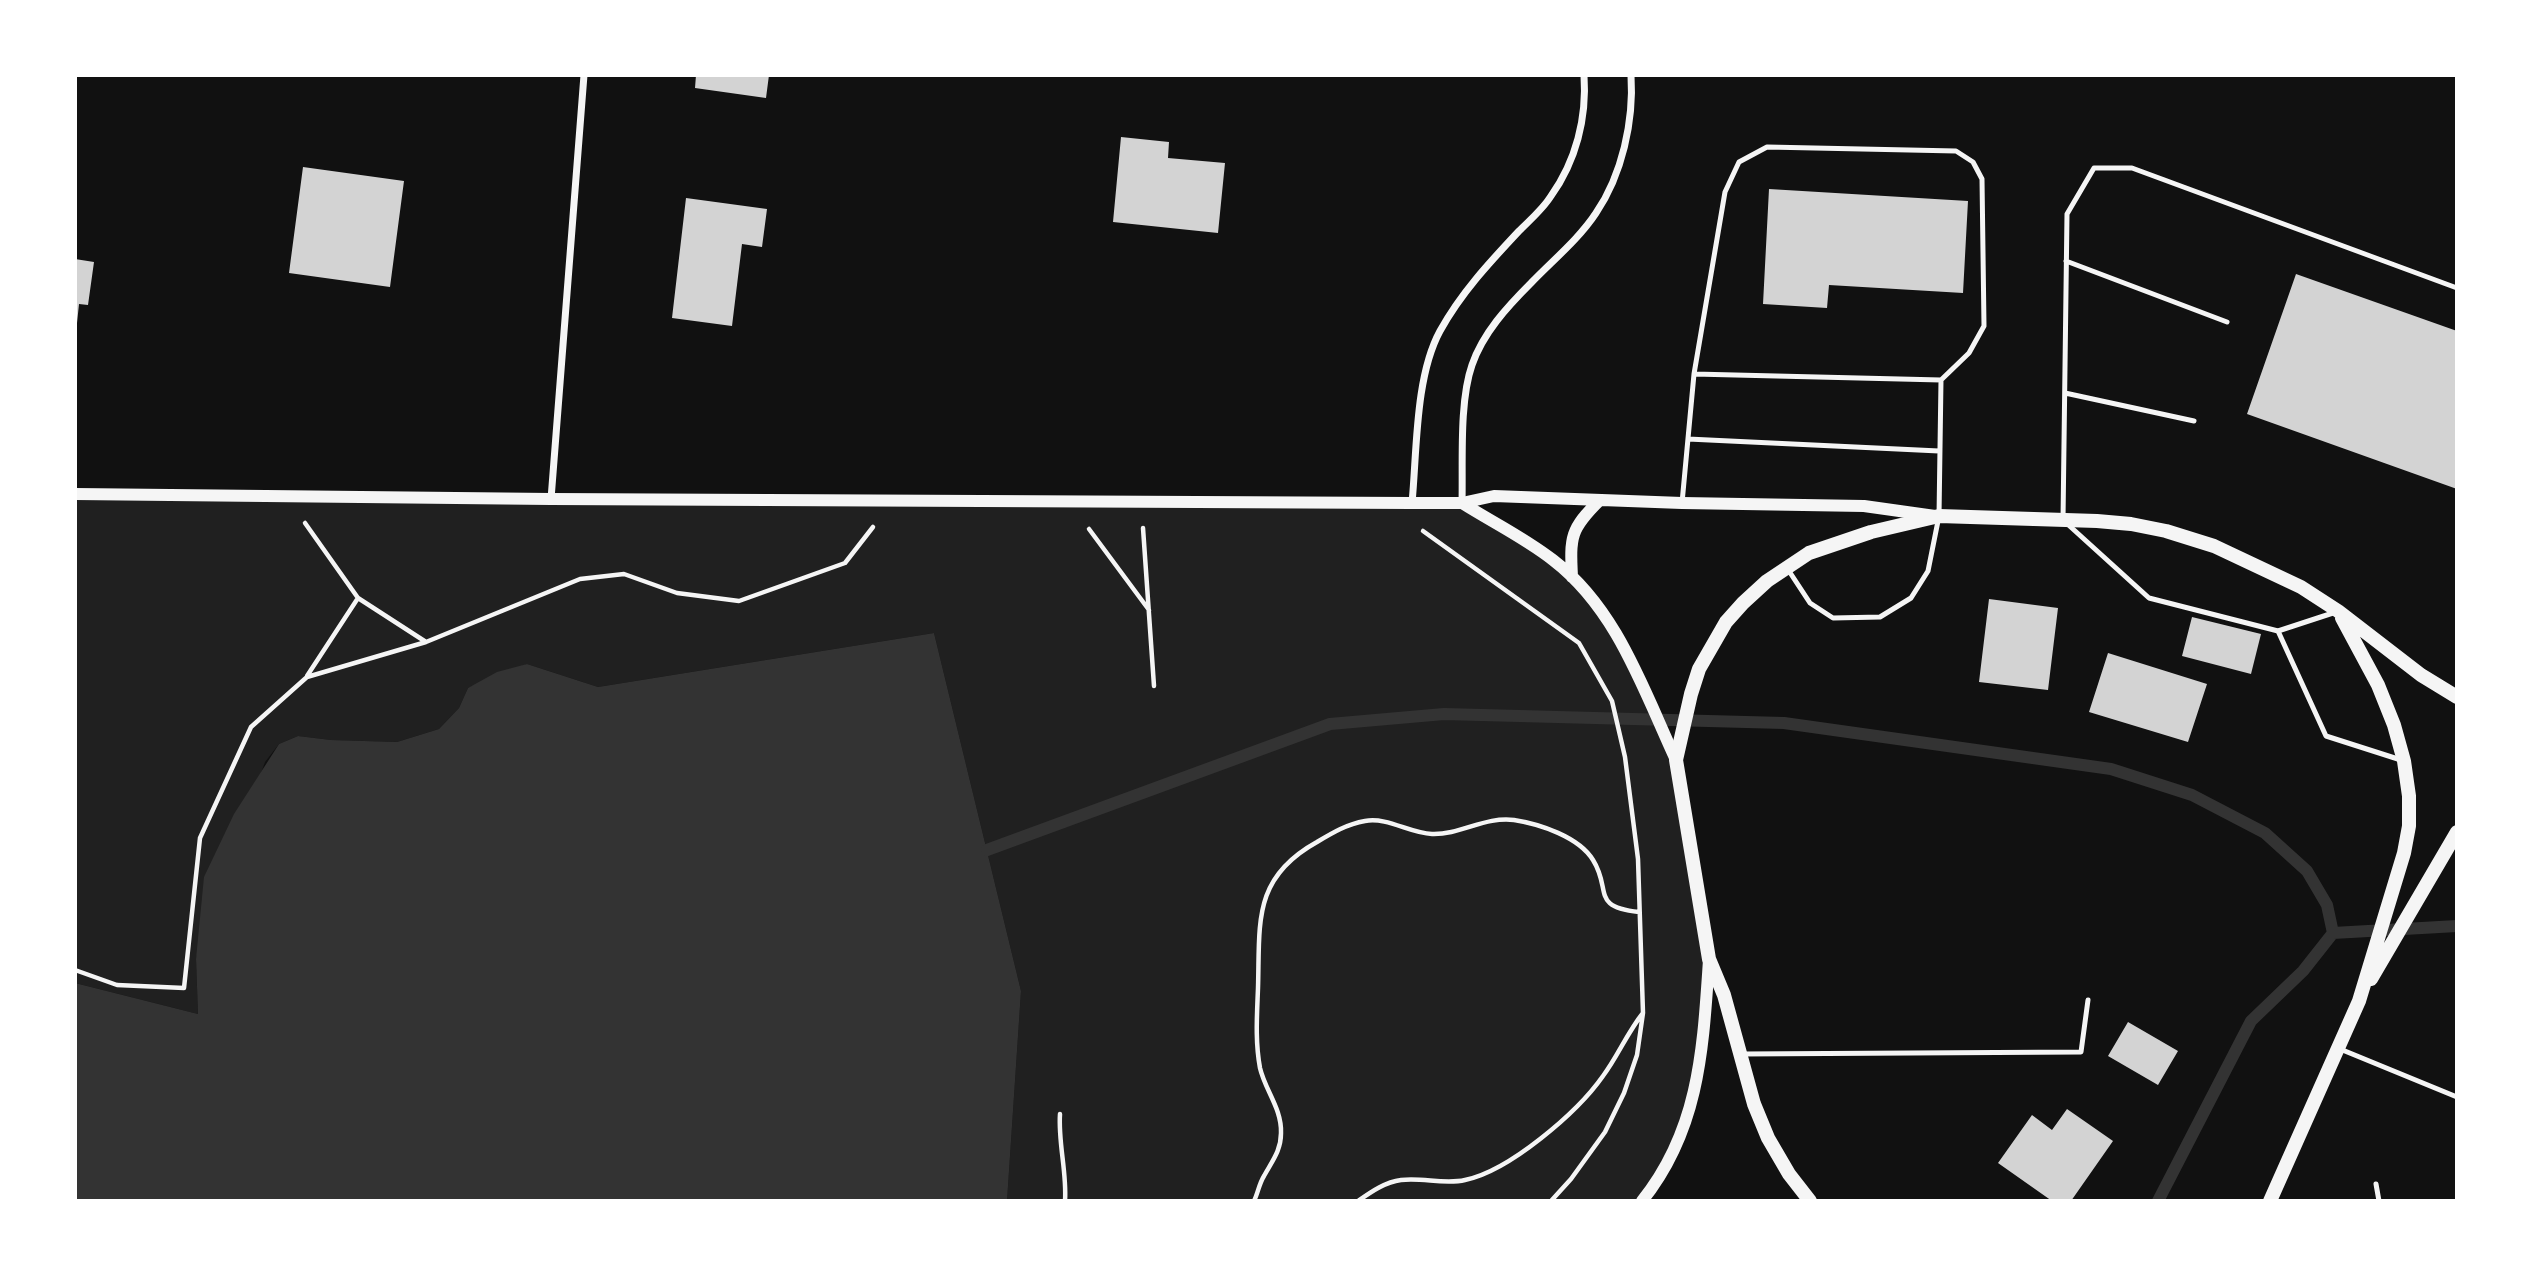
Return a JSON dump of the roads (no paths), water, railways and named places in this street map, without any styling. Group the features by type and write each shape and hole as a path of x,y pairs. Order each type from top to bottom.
{"main road":[{"path":"1810,1201 1789,1174 1768,1138 1754,1104 1724,995 1709,959 1676,760 1690,694 1699,669 1726,622 1743,603 1786,567 1809,553 1871,532 1939,516 2131,524 2214,546 2290,582 2338,611 2421,675 2457,697"},
{"path":"2338,611 2378,685 2404,761 2409,796 2409,826 2404,853 2359,1001"},
{"path":"2270,1201 2359,1001 2457,832"}],"street":[{"path":"551,499 584,75"},
{"path":"1412,503 1427,360 1458,300 1474,279 1551,198 1569,166 1584,110 1584,75"},
{"path":"1462,503 1466,397 1472,366 1502,313 1596,213 1614,180 1627,134 1632,88 1630,75"},
{"path":"75,494 1412,503 1462,503 1494,496 1864,506 1939,516"},
{"path":"1572,577 1571,541 1576,526 1600,500"},
{"path":"1462,503 1534,546 1572,577 1601,609 1622,640 1676,760"},
{"path":"1642,1201 1666,1165 1694,1097 1701,1064 1709,959"}],"lane":[{"path":"1682,503 1695,374 1725,192 1739,162 1768,147 1956,151 1973,162 1982,179 1984,326 1969,354 1941,380 1695,374"},
{"path":"2338,611 2278,631 2149,598 2063,520 2067,214 2094,168 2132,168 2457,288"},
{"path":"2066,261 2227,322"},
{"path":"1786,567 1810,604 1833,618 1880,617 1910,598 1928,571 1939,516 1941,380"},
{"path":"2065,393 2194,421"},
{"path":"1688,439 1939,451"},
{"path":"2278,631 2326,736 2404,761"},
{"path":"1739,1054 2081,1052 2088,1000"},
{"path":"2340,1041 2457,1097"},
{"path":"2376,1184 2379,1201"}],"waterway":[{"path":"987,850 1330,724 1444,714 1784,723 2111,769 2192,795 2265,833 2307,871 2327,905 2333,933 2303,971 2251,1021 2158,1201"},
{"path":"2333,933 2457,926"}]}
